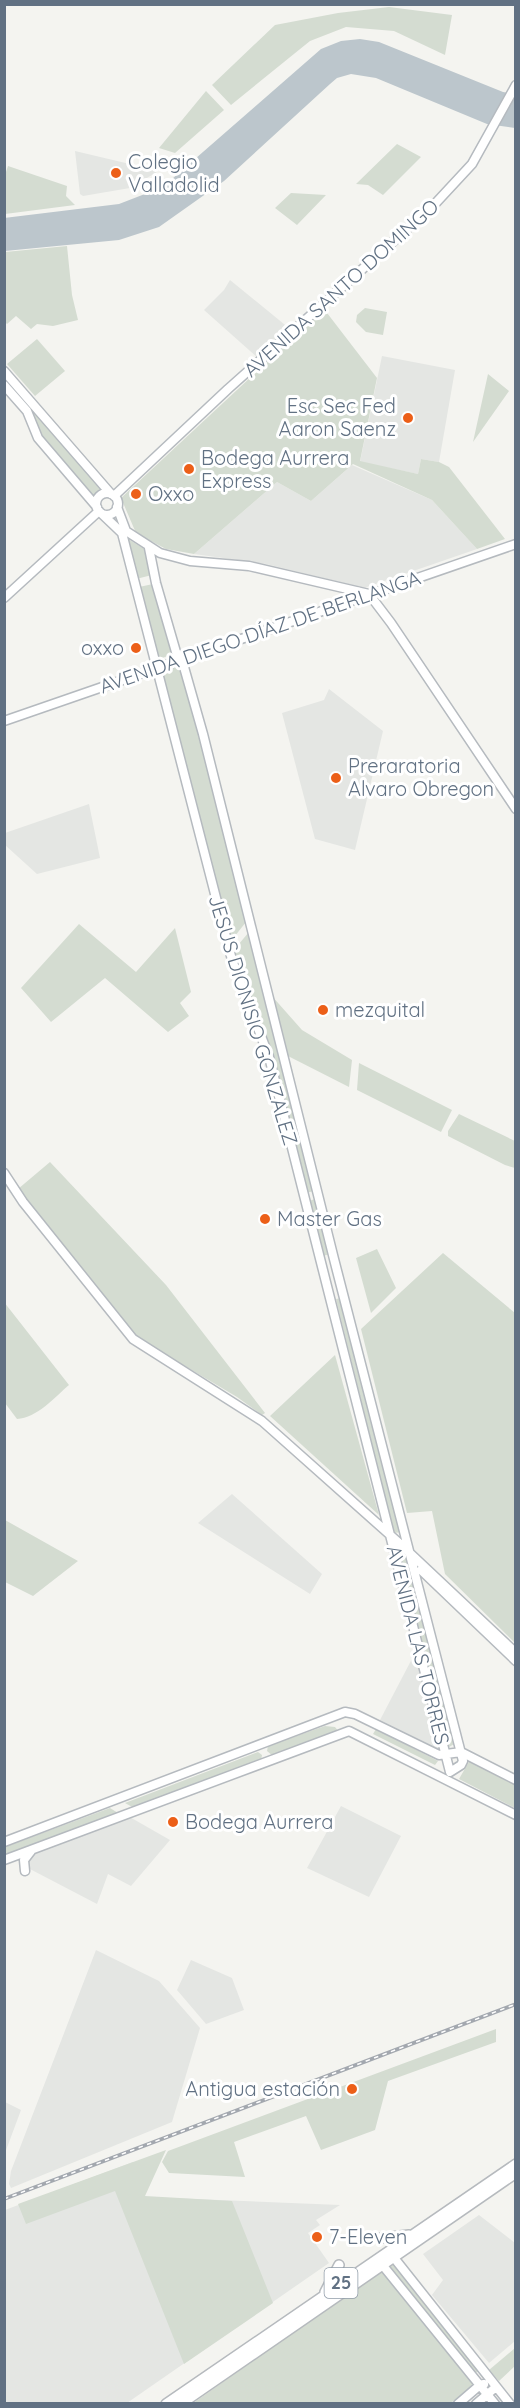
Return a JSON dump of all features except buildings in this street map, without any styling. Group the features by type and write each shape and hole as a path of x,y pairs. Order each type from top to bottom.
{"main road":[{"name":"25","path":"391,2253 411,2235 516,2164"},
{"name":"25","path":"181,2403 379,2261 516,2173"},
{"path":"381,2238 411,2235"},
{"name":"25","path":"166,2403 324,2295 379,2261"},
{"path":"324,2295 339,2265"}],"street":[{"name":"AVENIDA SANTO DOMINGO","path":"112,495 433,206 468,170 516,85"},
{"path":"4,371 117,501 117,507 110,515 99,510"},
{"path":"4,385 27,411 38,438 99,510 124,532 149,548 180,560 249,566 369,594 516,808"},
{"path":"4,598 99,510 99,498 104,494 112,495"},
{"name":"JESUS DIONISIO GONZALEZ","path":"117,507 232,960 269,1057 391,1535"},
{"name":"AVENIDA DIEGO DÍAZ DE BERLANGA","path":"4,721 516,544"},
{"name":"JESUS DIONISIO GONZALEZ","path":"149,548 156,583 176,652 182,660 203,734 334,1258 414,1556"},
{"path":"4,1173 23,1202 133,1339 262,1421 414,1556 516,1653"},
{"name":"AVENIDA LAS TORRES","path":"391,1535 446,1755 448,1775"},
{"path":"414,1556 421,1569 431,1580 516,1661"},
{"name":"AVENIDA LAS TORRES","path":"414,1556 463,1763 448,1775"},
{"path":"4,1842 345,1712 355,1714 439,1755 446,1755"},
{"path":"4,1860 343,1732 354,1733 448,1775 516,1815"},
{"path":"461,1752 516,1779"},
{"name":"AVENIDA LAS TORRES","path":"446,1755 461,1752"},
{"path":"25,1871 24,1860 31,1851"},
{"path":"391,2253 482,2369 489,2385 487,2394 476,2403"},
{"path":"379,2261 489,2385 510,2403"},
{"path":"458,2403 489,2385"},
{"path":"487,2394 495,2403"}],"shaded area":[{"path":"389,7 452,15 445,55 394,31 346,27 310,41 231,105 212,85 275,25 338,13"},
{"path":"360,39 379,42 503,92 515,94 515,128 487,124 376,78 351,74 337,78 224,181 159,227 119,240 5,251 4,218 119,204 150,192 172,179 321,49 341,41"},
{"path":"206,91 224,110 175,153 159,148"},
{"path":"397,144 421,157 383,195 368,185 356,184"},
{"name":"Colegio Valladolid","path":"75,151 157,172 130,188 83,196 80,194"},
{"path":"8,166 67,186 66,196 75,205 5,214 5,175"},
{"path":"291,193 326,195 297,225 275,208"},
{"path":"67,246 72,295 78,320 53,326 37,324 31,329 16,316 7,324 4,321 5,252"},
{"path":"230,280 290,329 258,358 204,310 224,290"},
{"path":"365,308 387,312 383,335 366,332 356,322 357,315"},
{"path":"324,309 377,378 360,461 418,474 421,459 439,462 449,467 505,539 477,549 432,500 353,464 311,501 277,482 194,554 166,549 136,533 121,498"},
{"path":"37,339 65,371 35,396 7,364"},
{"name":"Esc Sec Fed Aaron Saenz","path":"382,356 455,370 439,462 421,459 418,474 360,462"},
{"path":"488,374 509,391 473,442"},
{"path":"34,408 104,490 95,499 34,427 31,410"},
{"path":"352,465 432,500 477,549 364,588 266,564 194,554 277,482 311,501"},
{"path":"128,539 146,550 152,575 136,579"},
{"path":"153,584 173,654 157,660 139,587"},
{"path":"180,664 246,922 231,941 160,671"},
{"name":"Preraratoria Alvaro Obregon","path":"329,689 383,731 355,850 315,839 282,713 324,700"},
{"path":"89,804 100,858 37,874 5,845 5,833"},
{"path":"79,924 136,972 175,928 191,992 180,1003 189,1016 168,1032 105,978 51,1022 21,988"},
{"path":"249,932 298,1131 290,1133 263,1027 233,951"},
{"path":"271,995 302,1030 352,1060 349,1087 286,1055"},
{"path":"359,1063 452,1110 441,1132 357,1090"},
{"path":"459,1114 515,1141 515,1168 448,1136 448,1131"},
{"path":"299,1134 313,1191 307,1193 292,1136"},
{"path":"50,1162 166,1285 265,1413 262,1415 237,1397 138,1338 18,1189"},
{"path":"315,1199 330,1254 323,1256 309,1201"},
{"path":"377,1249 396,1288 371,1313 356,1258"},
{"path":"443,1253 515,1313 515,1643 445,1574 432,1511 407,1513 361,1329"},
{"path":"342,1298 402,1532 394,1533 336,1299"},
{"path":"4,1302 69,1385 39,1411 17,1419 5,1403"},
{"path":"335,1355 379,1515 270,1416"},
{"path":"232,1494 322,1574 310,1594 198,1523"},
{"path":"4,1520 78,1561 33,1596 5,1582"},
{"path":"405,1549 456,1743 449,1747 398,1550"},
{"path":"415,1653 442,1751 380,1720"},
{"path":"325,1726 335,1727 339,1732 273,1756 267,1751 268,1746"},
{"path":"376,1729 438,1761 435,1765 373,1734"},
{"path":"258,1752 262,1755 261,1761 136,1809 125,1803"},
{"path":"470,1760 515,1784 515,1808 459,1779"},
{"path":"341,1806 401,1836 369,1897 307,1868"},
{"path":"110,1808 118,1813 5,1858 5,1847"},
{"path":"128,1816 170,1840 131,1886 108,1874 97,1904 28,1868 29,1854"},
{"path":"96,1950 159,1981 200,2028 172,2122 11,2188 9,2184 11,2171"},
{"path":"191,1960 232,1978 244,2010 206,2024 177,1990"},
{"path":"496,2029 496,2042 388,2081 375,2130 321,2150 306,2116 234,2142 245,2177 169,2173 162,2162 168,2151"},
{"path":"5,2102 21,2110 5,2153"},
{"path":"166,2150 145,2196 232,2201 273,2303 184,2364 115,2191 26,2224 18,2204"},
{"path":"133,2162 145,2197 340,2205 316,2220 320,2225 308,2233 329,2263 127,2403 5,2404 5,2210"},
{"path":"479,2215 515,2243 515,2341 489,2363 432,2295 443,2280 423,2254"},
{"path":"394,2264 481,2370 475,2373 390,2267"},
{"path":"381,2270 473,2385 451,2403 192,2404"},
{"path":"515,2348 515,2366 499,2381 489,2370"}],"railway":[{"path":"4,2199 516,2004"}],"place":[{"name":"Colegio Valladolid","path":"116,173"},
{"name":"Esc Sec Fed Aaron Saenz","path":"408,418"},
{"name":"Bodega Aurrera Express","path":"189,469"},
{"name":"Oxxo","path":"136,494"},
{"name":"oxxo","path":"136,648"},
{"name":"Preraratoria Alvaro Obregon","path":"336,778"},
{"name":"mezquital","path":"323,1010"},
{"name":"Master Gas","path":"265,1219"},
{"name":"Bodega Aurrera","path":"173,1822"},
{"name":"Antigua estación","path":"352,2089"},
{"name":"7-Eleven","path":"317,2237"}]}
